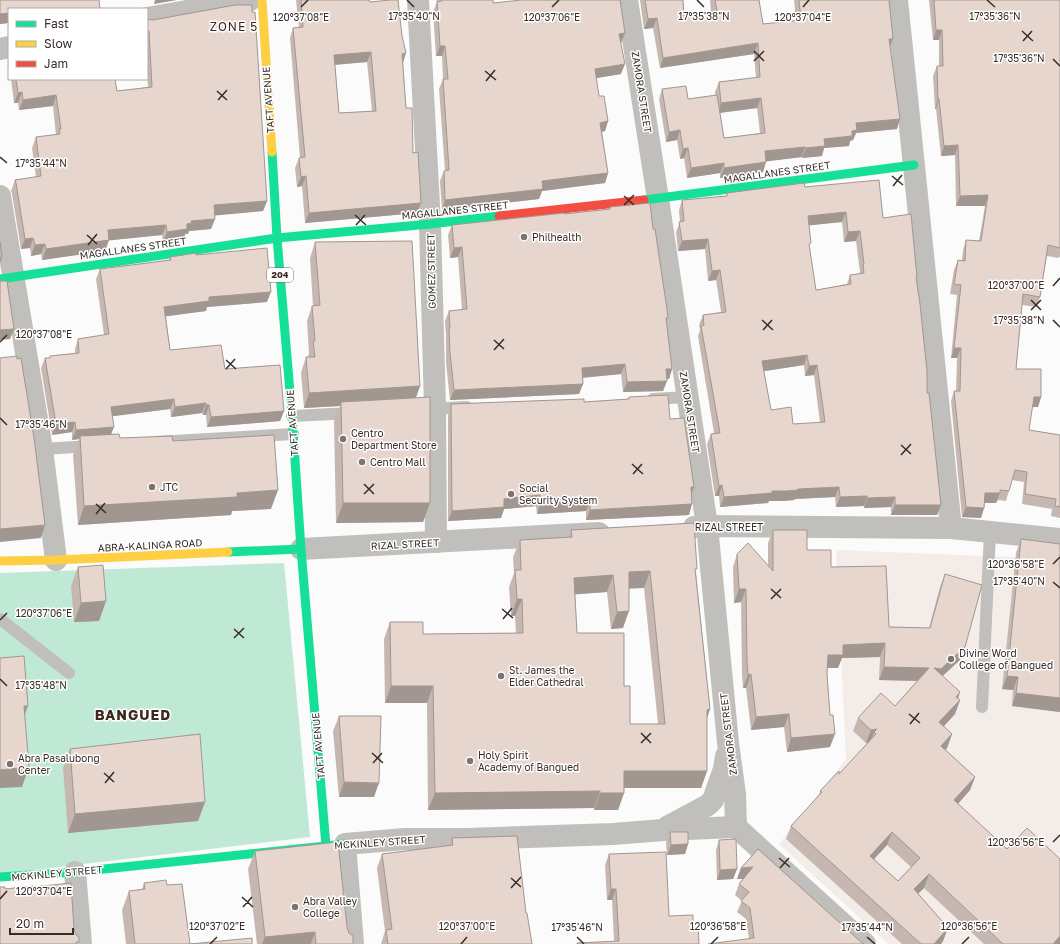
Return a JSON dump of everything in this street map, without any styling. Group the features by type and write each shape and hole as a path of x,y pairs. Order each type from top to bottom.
{"street":[{"path":"148,18 250,0"},
{"name":"TAFT AVENUE","path":"262,0 277,238 292,416 301,549 335,845 353,944"},
{"name":"GOMEZ STREET","path":"418,0 430,224 427,409 436,542"},
{"name":"ZAMORA STREET","path":"627,0 707,526 728,743 735,794 736,827"},
{"path":"897,0 951,528"},
{"name":"MAGALLANES STREET","path":"6,278 277,238 430,224 658,199 914,165"},
{"path":"0,196 6,278 42,449 56,560"},
{"name":"RIZAL STREET","path":"676,528 707,526 951,528 1060,539"},
{"name":"RIZAL STREET","path":"301,549 622,531"},
{"name":"ABRA-KALINGA ROAD","path":"0,561 56,560 301,549"},
{"path":"663,830 708,805 713,800 724,769 728,743"},
{"path":"736,827 865,944"},
{"name":"MCKINLEY STREET","path":"0,877 76,872 405,839 614,834 736,827"},
{"path":"76,872 81,944"}],"lane":[{"path":"640,399 688,397"},
{"path":"427,409 482,406"},
{"path":"292,416 363,412"},
{"path":"144,443 293,434"},
{"path":"42,449 104,445"},
{"path":"982,707 990,532"},
{"path":"0,619 69,674"}],"shaded area":[{"name":"Divine Word College of Bangued","path":"836,550 1060,559 1060,944 888,944 779,844 846,759"}],"green space":[{"path":"284,563 310,837 0,874 0,573"}],"building":[{"path":"0,0 99,0 100,8 8,8 8,13 0,14"},
{"path":"301,0 369,0 370,2 398,0 402,36 406,53 402,54 406,108 412,108 413,153 418,152 421,203 309,213 306,176 301,177 299,158 305,157 293,28 303,27","holes":["371,52 376,111 339,113 334,55"]},
{"path":"442,0 493,0 493,3 521,0 620,0 625,33 619,34 625,64 595,69 599,96 604,96 608,121 600,123 608,173 542,181 543,189 445,200 444,171 449,170 443,79 448,79 445,46 440,46 437,2"},
{"path":"645,0 683,0 684,16 717,11 715,0 759,0 763,24 801,20 799,0 889,0 893,39 889,39 900,119 856,123 857,130 852,131 852,136 824,139 825,146 765,151 766,162 724,168 724,163 691,168 688,148 683,149 680,130 669,132 662,89 686,86 688,99 717,95 724,138 765,133 761,98 721,103 719,82 760,77 758,43 663,58 657,18 648,19"},
{"path":"934,0 1060,0 1060,248 1048,245 1040,297 1023,294 1016,369 1041,369 1041,397 1034,397 1029,430 1060,435 1060,507 1055,506 1056,499 1025,494 1027,472 1015,470 1009,491 1000,490 1000,493 985,493 984,508 966,507 954,391 960,391 961,348 954,348 961,285 954,284 958,260 965,261 966,240 981,241 988,195 960,196 958,145 944,146 938,99 937,66 943,66 942,30 936,30"},
{"path":"235,5 252,5 252,12 255,12 267,201 214,205 215,219 191,221 192,223 187,224 187,229 167,232 166,225 108,230 109,240 46,249 45,244 35,245 33,238 25,239 15,180 41,176 36,137 60,134 59,129 61,129 56,95 23,100 22,92 18,93 16,80 115,80 117,91 152,87 148,19 153,20"},
{"path":"879,180 883,218 911,214 916,277 927,371 927,393 929,393 941,505 895,505 895,497 840,497 839,487 772,491 772,493 724,497 722,485 719,486 711,434 720,433 701,326 704,325 703,315 726,312 720,270 712,271 708,239 682,241 679,222 684,221 682,200 727,196 727,193 804,183 805,187","holes":["846,212 848,232 860,231 864,273 850,275 851,284 816,290 809,244 811,243 808,216","807,355 809,366 817,365 825,422 793,424 791,407 771,410 762,361"]},
{"path":"650,203 668,318 666,318 672,369 666,369 667,381 627,382 625,364 582,368 583,384 454,390 450,353 449,311 467,309 462,247 454,248 452,225 610,209 610,207"},
{"path":"412,241 420,386 309,393 306,357 315,357 312,306 320,305 315,242"},
{"path":"0,242 2,257 0,258"},
{"path":"267,248 271,292 209,297 209,301 164,307 170,350 221,345 225,369 280,365 284,411 211,417 209,405 206,405 206,403 175,407 174,399 111,407 114,427 76,430 75,422 56,424 45,358 50,358 50,356 79,353 78,339 109,334 100,269 171,260 170,257 196,253 196,255"},
{"path":"0,281 7,281 14,329 0,330"},
{"path":"17,356 17,359 21,358 34,438 45,525 0,529 0,358"},
{"path":"668,395 670,419 684,418 694,487 691,487 692,504 590,510 590,501 540,503 540,495 504,499 504,507 452,511 451,404 584,399 584,402 629,399 629,397"},
{"name":"Centro Mall","path":"430,397 430,503 343,503 341,402"},
{"path":"119,434 120,438 172,436 173,441 274,435 278,490 237,493 237,497 84,506 80,436"},
{"path":"694,523 697,569 695,569 710,709 707,710 707,771 624,771 624,793 600,793 600,791 435,793 433,686 391,686 390,622 423,622 423,634 523,633 522,599 517,599 515,570 521,570 520,540 572,537 571,530","holes":["650,571 665,724 630,724 630,686 624,686 624,633 577,633 574,578 613,575 617,612 629,611 629,572"]},
{"path":"773,530 807,530 807,550 831,550 831,567 886,566 889,627 930,628 945,574 982,585 965,647 941,669 934,668 960,692 956,697 960,700 939,722 952,734 941,746 975,777 954,800 1007,849 1027,828 1060,859 1060,936 1053,944 1003,944 929,874 914,889 948,928 934,944 921,944 791,826 822,792 820,791 839,771 839,774 876,734 874,732 877,729 871,730 858,718 881,693 895,706 929,668 884,667 885,643 843,645 843,655 828,655 827,674 830,715 833,715 835,734 791,738 789,714 756,717 751,674 748,675 746,589 739,589 737,554 748,543 773,571","holes":["892,832 920,858 898,881 870,856"]},
{"path":"1021,539 1060,544 1060,698 1016,693 1018,677 1007,676"},
{"path":"103,565 106,601 81,603 78,567"},
{"path":"24,656 28,706 24,706 29,767 0,770 0,658"},
{"path":"339,716 381,716 379,783 344,782"},
{"path":"200,734 205,802 75,814 70,749"},
{"path":"670,832 688,832 688,844 671,845"},
{"path":"517,836 526,913 532,944 388,944 386,930 392,929 382,854 453,845 452,838"},
{"path":"736,839 737,869 720,870 719,840"},
{"name":"Abra Valley College","path":"338,842 347,927 349,933 353,936 353,944 316,944 315,932 265,937 255,851"},
{"path":"758,849 864,944 708,944 754,938 750,908 741,901 749,892 739,884 753,867 741,868"},
{"path":"666,852 669,916 693,915 693,925 698,925 699,944 577,944 619,941 616,889 611,889 609,854"},
{"path":"166,880 167,885 182,884 190,944 135,944 129,891 145,889 144,883"},
{"path":"71,883 74,929 76,935 79,937 79,942 76,942 76,944 0,944 0,887 5,887 5,889"},
{"path":"252,938 252,944 190,944"}],"traffic: fast":[{"path":"228,552 301,549 292,416 277,238 272,152"},
{"path":"644,200 914,165"},
{"path":"0,279 277,238 499,216"},
{"path":"301,549 326,846"},
{"path":"0,877 75,872 345,844"}],"traffic: slow":[{"path":"262,0 272,152"},
{"path":"0,561 56,560 228,552"}],"traffic: jam":[{"path":"499,216 644,200"}],"place":[{"name":"Philhealth","path":"524,237"},
{"name":"Centro Department Store","path":"343,439"},
{"name":"Centro Mall","path":"362,462"},
{"name":"JTC","path":"152,487"},
{"name":"Social Security System","path":"511,494"},
{"name":"Divine Word College of Bangued","path":"951,659"},
{"name":"St. James the Elder Cathedral","path":"501,676"},
{"name":"Holy Spirit Academy of Bangued","path":"470,761"},
{"name":"Abra Pasalubong Center","path":"10,764"},
{"name":"Abra Valley College","path":"295,907"}],"district":[{"name":"ZONE 5","path":"234,27"},
{"name":"BANGUED","path":"133,715"}]}
